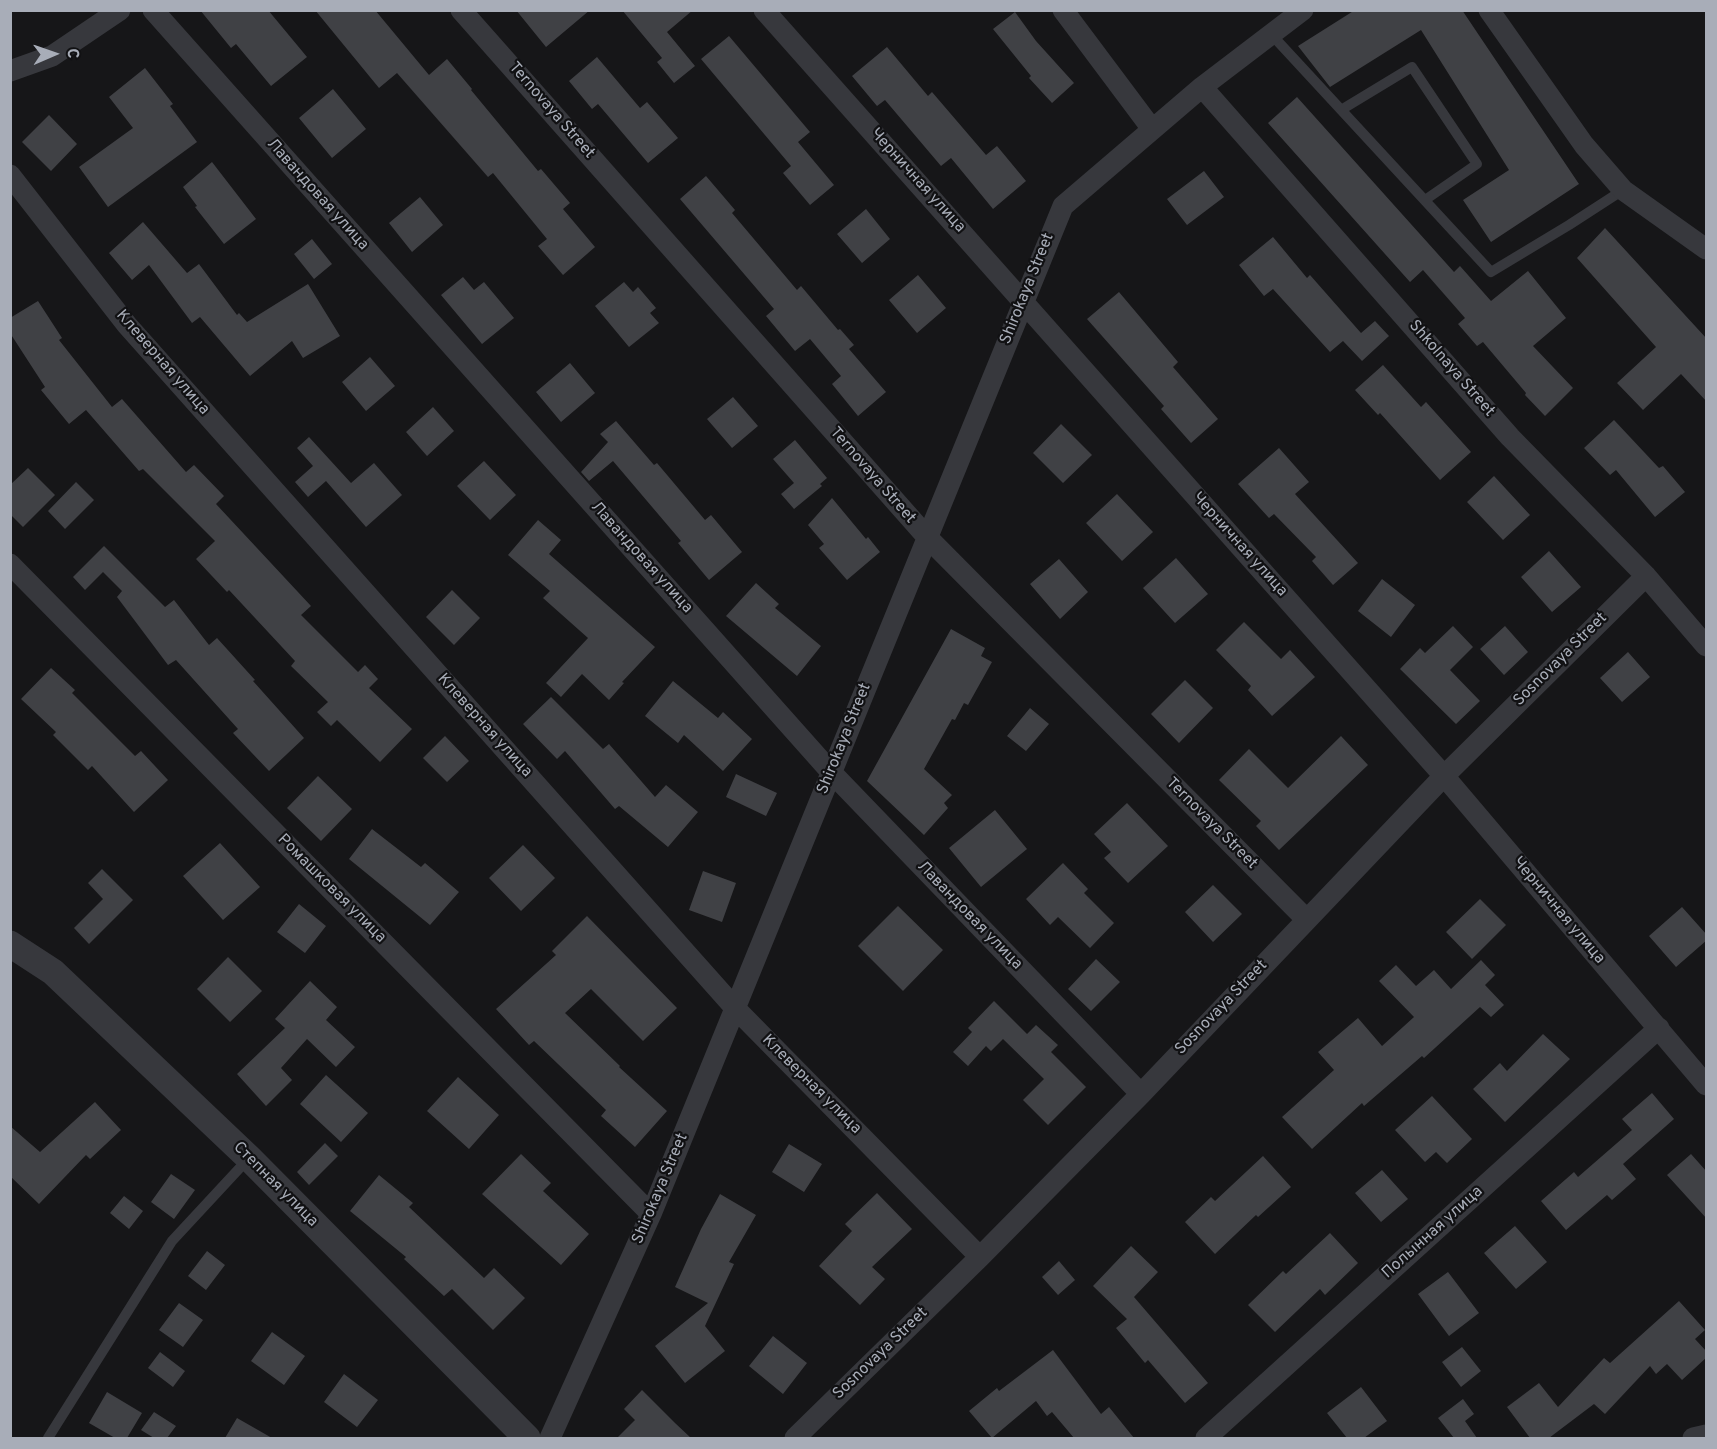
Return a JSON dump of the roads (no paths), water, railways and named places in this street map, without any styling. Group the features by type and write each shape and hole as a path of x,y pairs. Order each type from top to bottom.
{"street":[{"path":"10,70 52,56 120,10"},
{"name":"Лавандовая улица","path":"153,10 831,772 1141,1094"},
{"name":"Ternovaya Street","path":"461,10 927,537 1306,920"},
{"name":"Черничная улица","path":"764,10 1444,776 1707,1085"},
{"path":"1063,10 1152,129"},
{"name":"Shirokaya Street","path":"550,1438 651,1214 1063,206 1202,87 1303,10"},
{"path":"1489,10 1584,145 1623,190 1707,249"},
{"name":"Shkolnaya Street","path":"1202,87 1510,437 1646,576 1707,646"},
{"name":"Клеверная улица","path":"10,176 127,325 735,1008 980,1257"},
{"name":"Ромашковая улица","path":"10,564 651,1214"},
{"name":"Sosnovaya Street","path":"795,1438 980,1257 1141,1094 1444,776 1646,576"},
{"name":"Степная улица","path":"10,944 53,972 249,1158 527,1438"},
{"name":"Полынная улица","path":"1206,1438 1659,1028"},
{"path":"1693,1438 1707,1436"}],"lane":[{"path":"1271,34 1491,272 1623,190"},
{"path":"1341,110 1412,67 1477,164 1425,200"},
{"path":"48,1438 172,1240 249,1158"}]}
